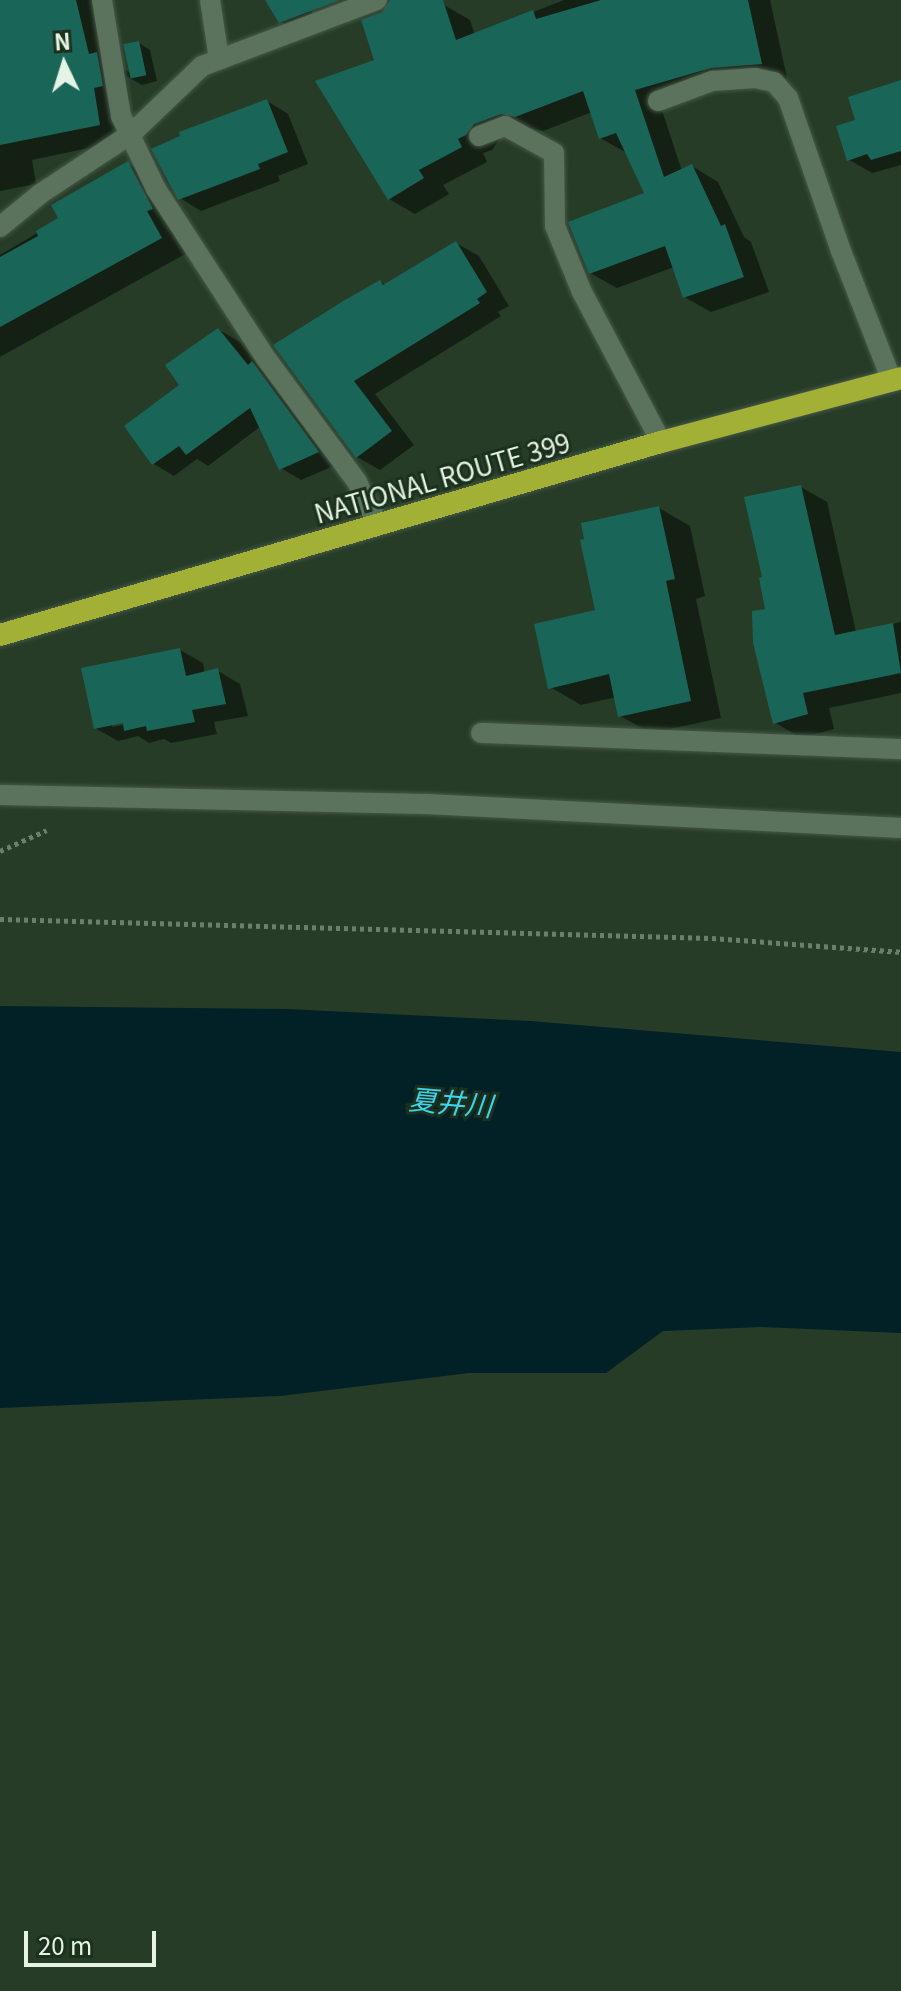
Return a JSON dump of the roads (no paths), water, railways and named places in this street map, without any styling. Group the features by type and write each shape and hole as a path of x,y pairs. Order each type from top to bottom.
{"highway":[{"name":"NATIONAL ROUTE 399","path":"0,635 661,442 897,379"}],"street":[{"path":"102,0 121,116 132,133 156,189 265,357 357,482 378,524"},
{"path":"210,0 219,59"},
{"path":"0,227 40,194 132,133 202,66 377,0"},
{"path":"658,101 712,81 755,78 774,82 781,90 798,122 841,251 897,379"},
{"path":"479,136 505,126 554,153 555,226 582,292 661,442"},
{"path":"481,733 901,749"},
{"path":"0,795 427,804 901,828"}],"water":[{"name":"夏井川","path":"0,1006 287,1009 530,1021 901,1052 901,1333 762,1327 663,1331 606,1373 469,1373 280,1396 0,1408"}]}
